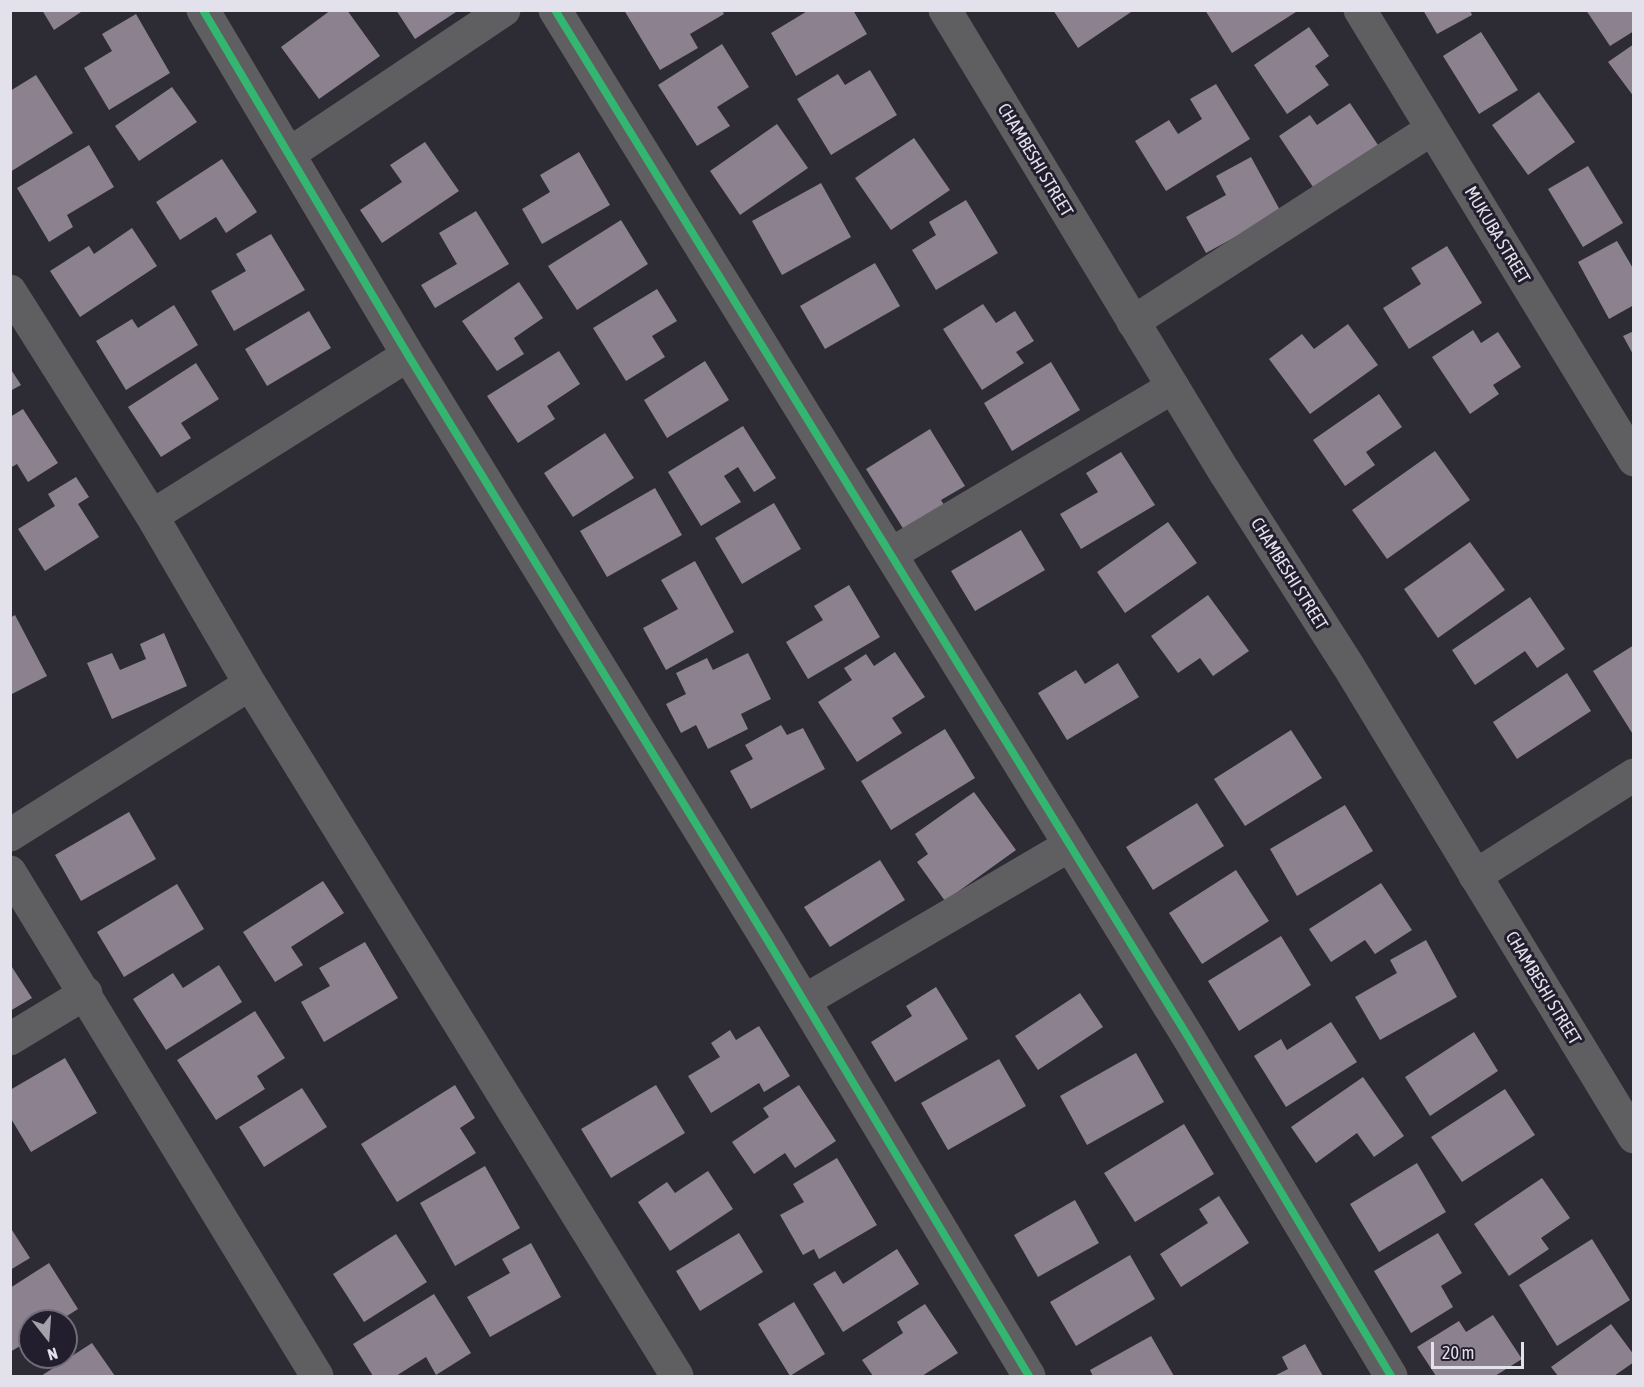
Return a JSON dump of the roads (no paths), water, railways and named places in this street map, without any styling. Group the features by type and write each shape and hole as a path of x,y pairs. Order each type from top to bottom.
{"street":[{"path":"203,10 408,355 804,1001 1029,1377"},
{"path":"289,154 504,10"},
{"path":"555,10 1070,845 1391,1377"},
{"name":"CHAMBESHI STREET","path":"945,10 1133,322 1349,667 1634,1137"},
{"name":"MUKUBA STREET","path":"1360,10 1634,460"},
{"path":"1133,322 1432,129"},
{"path":"10,291 152,516 250,684 677,1377"},
{"path":"152,516 408,355"},
{"path":"891,554 1173,387"},
{"path":"10,835 250,684"},
{"path":"1475,876 1634,774"},
{"path":"804,1001 1070,845"},
{"path":"10,872 86,993 317,1377"},
{"path":"10,1039 86,993"}]}
